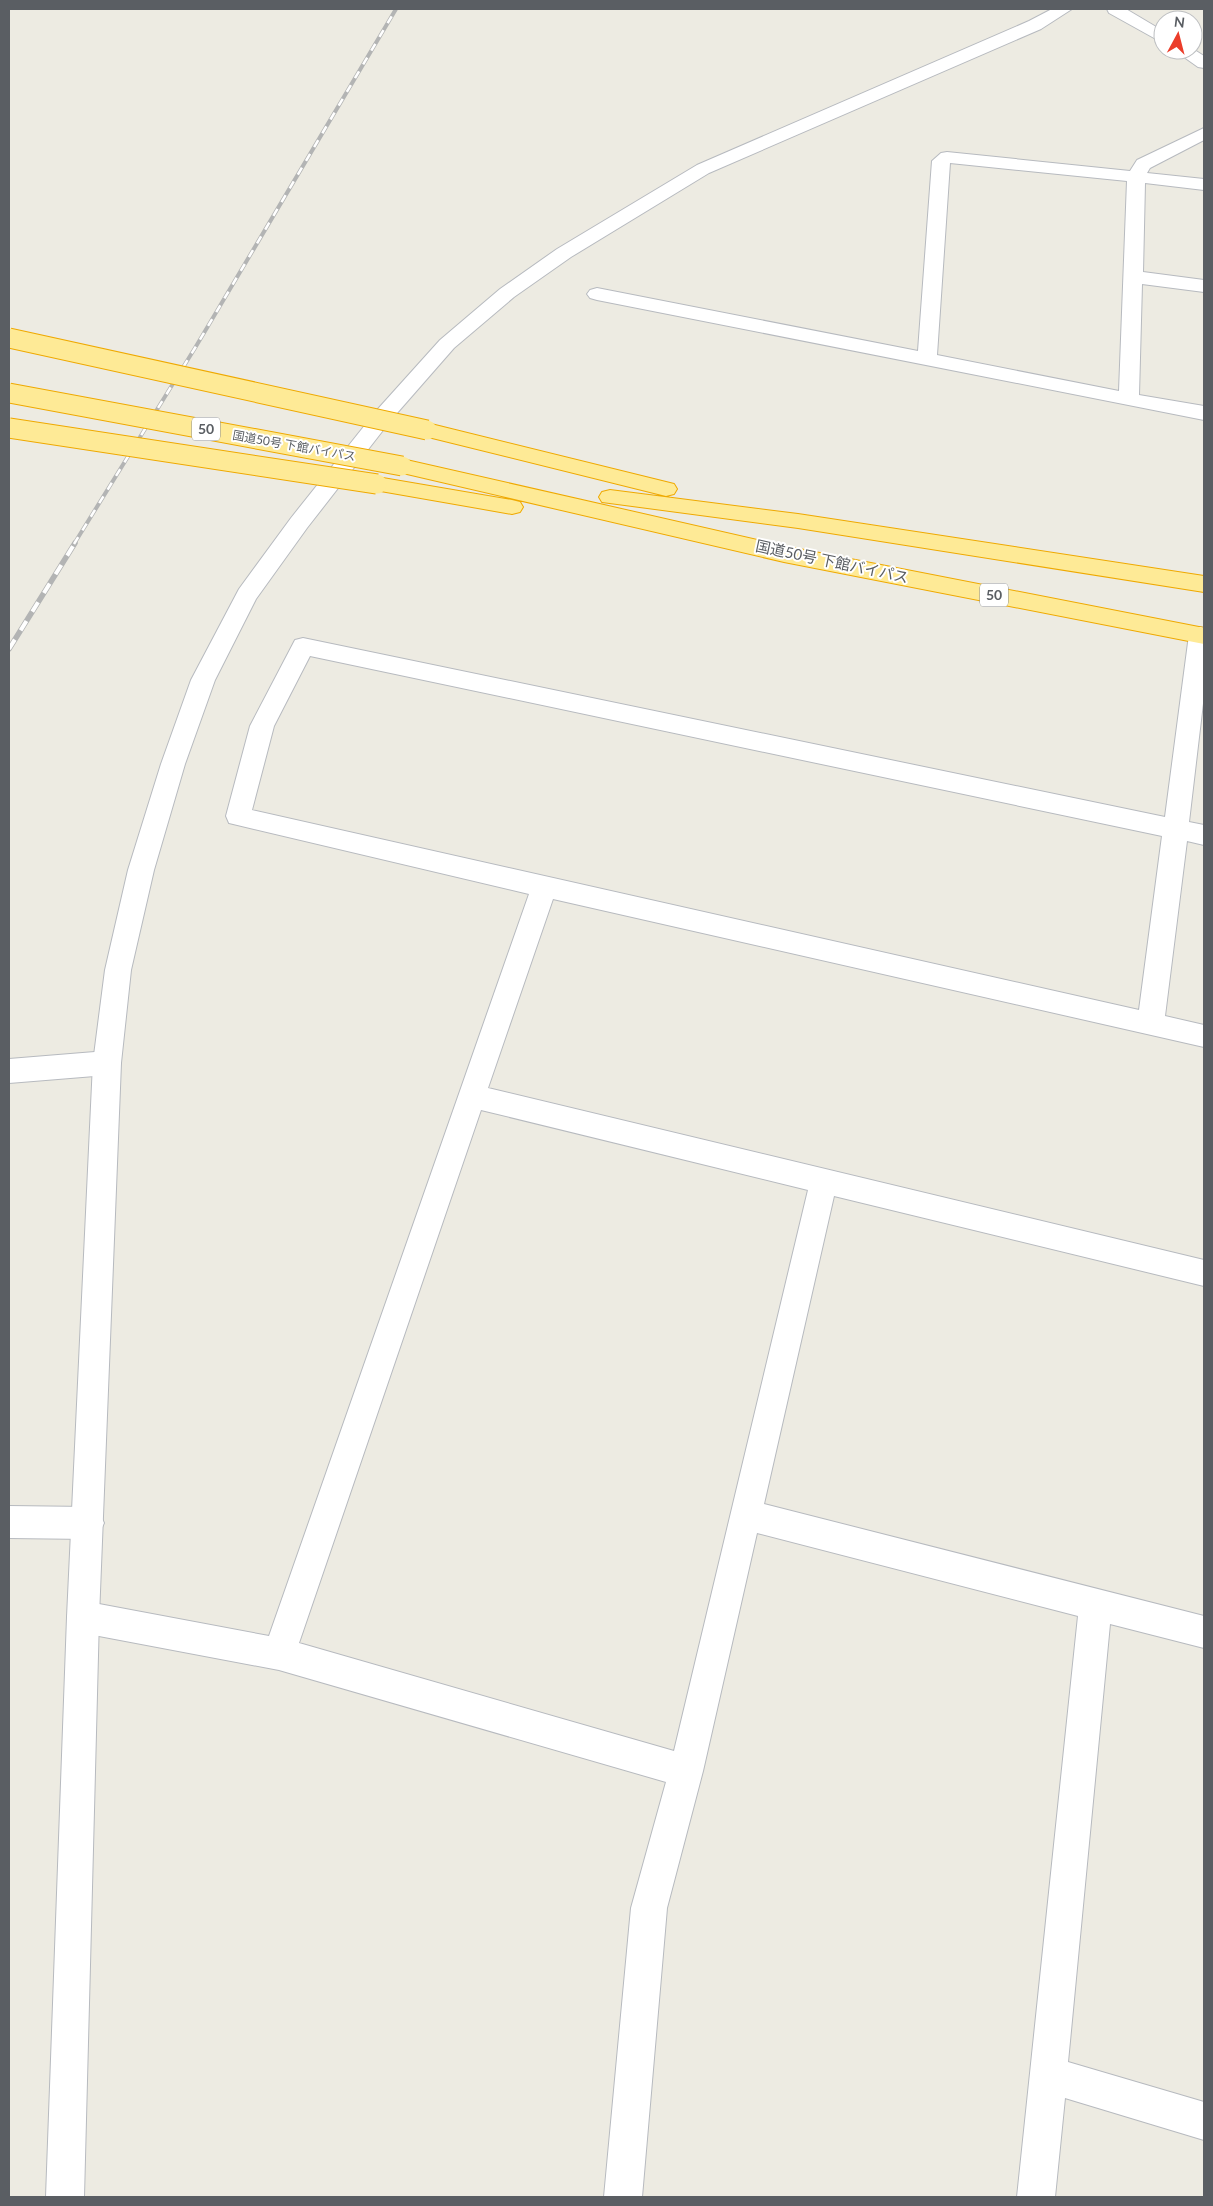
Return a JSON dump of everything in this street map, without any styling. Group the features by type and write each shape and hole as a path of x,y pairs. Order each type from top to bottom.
{"highway":[{"path":"9,338 427,430 798,521"},
{"name":"国道50号 下館バイパス","path":"9,393 461,477 784,554 1202,635"},
{"path":"9,428 377,484 784,554"},
{"name":"国道50号 下館バイパス","path":"461,477 798,521 1204,584"}],"street":[{"path":"65,2197 83,1617 107,1063 118,970 141,870 172,764 203,680 247,595 299,523 384,415 441,352 507,293 564,253 695,174 1035,25 1064,9"},
{"path":"1115,9 1153,32"},
{"path":"1129,400 1136,176 1143,164 1204,133"},
{"path":"927,360 942,161 947,157 1204,184"},
{"path":"1133,277 1204,286"},
{"path":"598,294 1129,400 1204,413"},
{"path":"1151,1024 1175,829 1202,635"},
{"path":"1204,835 303,646 262,726 238,816 544,888 1204,1036"},
{"path":"279,1654 544,888"},
{"path":"9,1072 107,1063"},
{"path":"472,1096 1204,1272"},
{"path":"623,2197 649,1908 686,1770 824,1180"},
{"path":"747,1515 1095,1606 1204,1632"},
{"path":"9,1522 88,1523"},
{"path":"1036,2197 1095,1606"},
{"path":"83,1617 279,1654 686,1770"},
{"path":"1047,2074 1204,2120"}],"railway":[{"path":"74,544 195,348 396,9"},
{"path":"9,649 75,543"}]}
